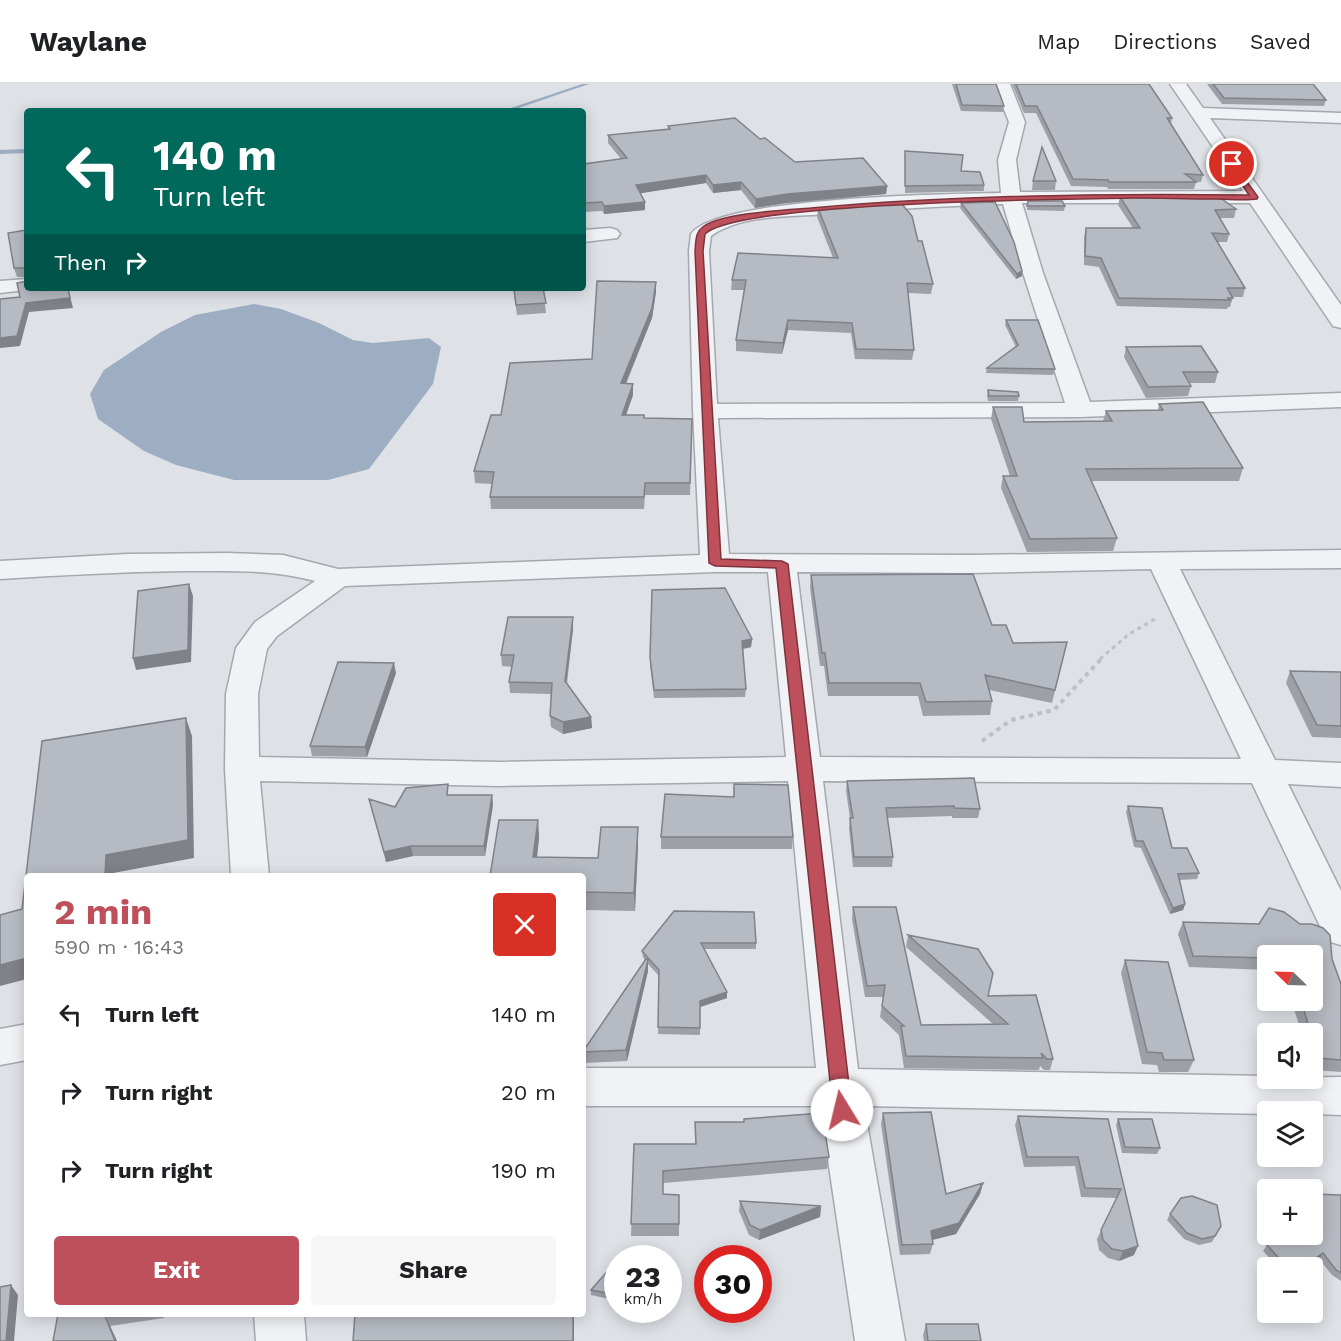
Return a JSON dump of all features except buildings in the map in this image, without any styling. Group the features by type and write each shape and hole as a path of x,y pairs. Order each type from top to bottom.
{"street":[{"path":"1002,84 1017,122 1007,160 1011,198 1080,410"},
{"path":"1178,84 1254,197 1339,315"},
{"path":"1199,113 1341,118"},
{"path":"715,563 705,411 699,251 701,234 707,227 721,222 776,213 897,202 1011,198 1254,197"},
{"path":"586,236 610,234"},
{"path":"0,287 24,285"},
{"path":"705,411 1080,410 1341,400"},
{"path":"0,570 127,563 227,562 283,564 338,578 715,563 1341,559"},
{"path":"1161,560 1341,930"},
{"path":"782,564 839,1087 880,1341"},
{"path":"250,873 242,769 242,694 252,648 266,629 338,578"},
{"path":"242,769 500,774 942,769 1264,771 1341,775"},
{"path":"0,1047 24,1043"},
{"path":"586,1087 839,1087 1341,1096"},
{"path":"279,1317 280,1341"}],"path":[{"path":"942,769 1011,720 1054,710 1090,668 1129,634 1182,603"}],"water":[{"path":"254,304 281,309 319,323 353,340 373,343 429,338 441,347 433,384 369,469 328,480 234,480 176,465 144,451 98,419 90,394 104,370 161,332 195,315"}],"waterway":[{"path":"514,108 587,84"},
{"path":"0,152 24,151"}],"route":[{"path":"842,1110 782,564 715,563 705,411 699,251 701,234 707,227 721,222 776,213 897,202 1134,196 1254,197 1232,164"}]}
